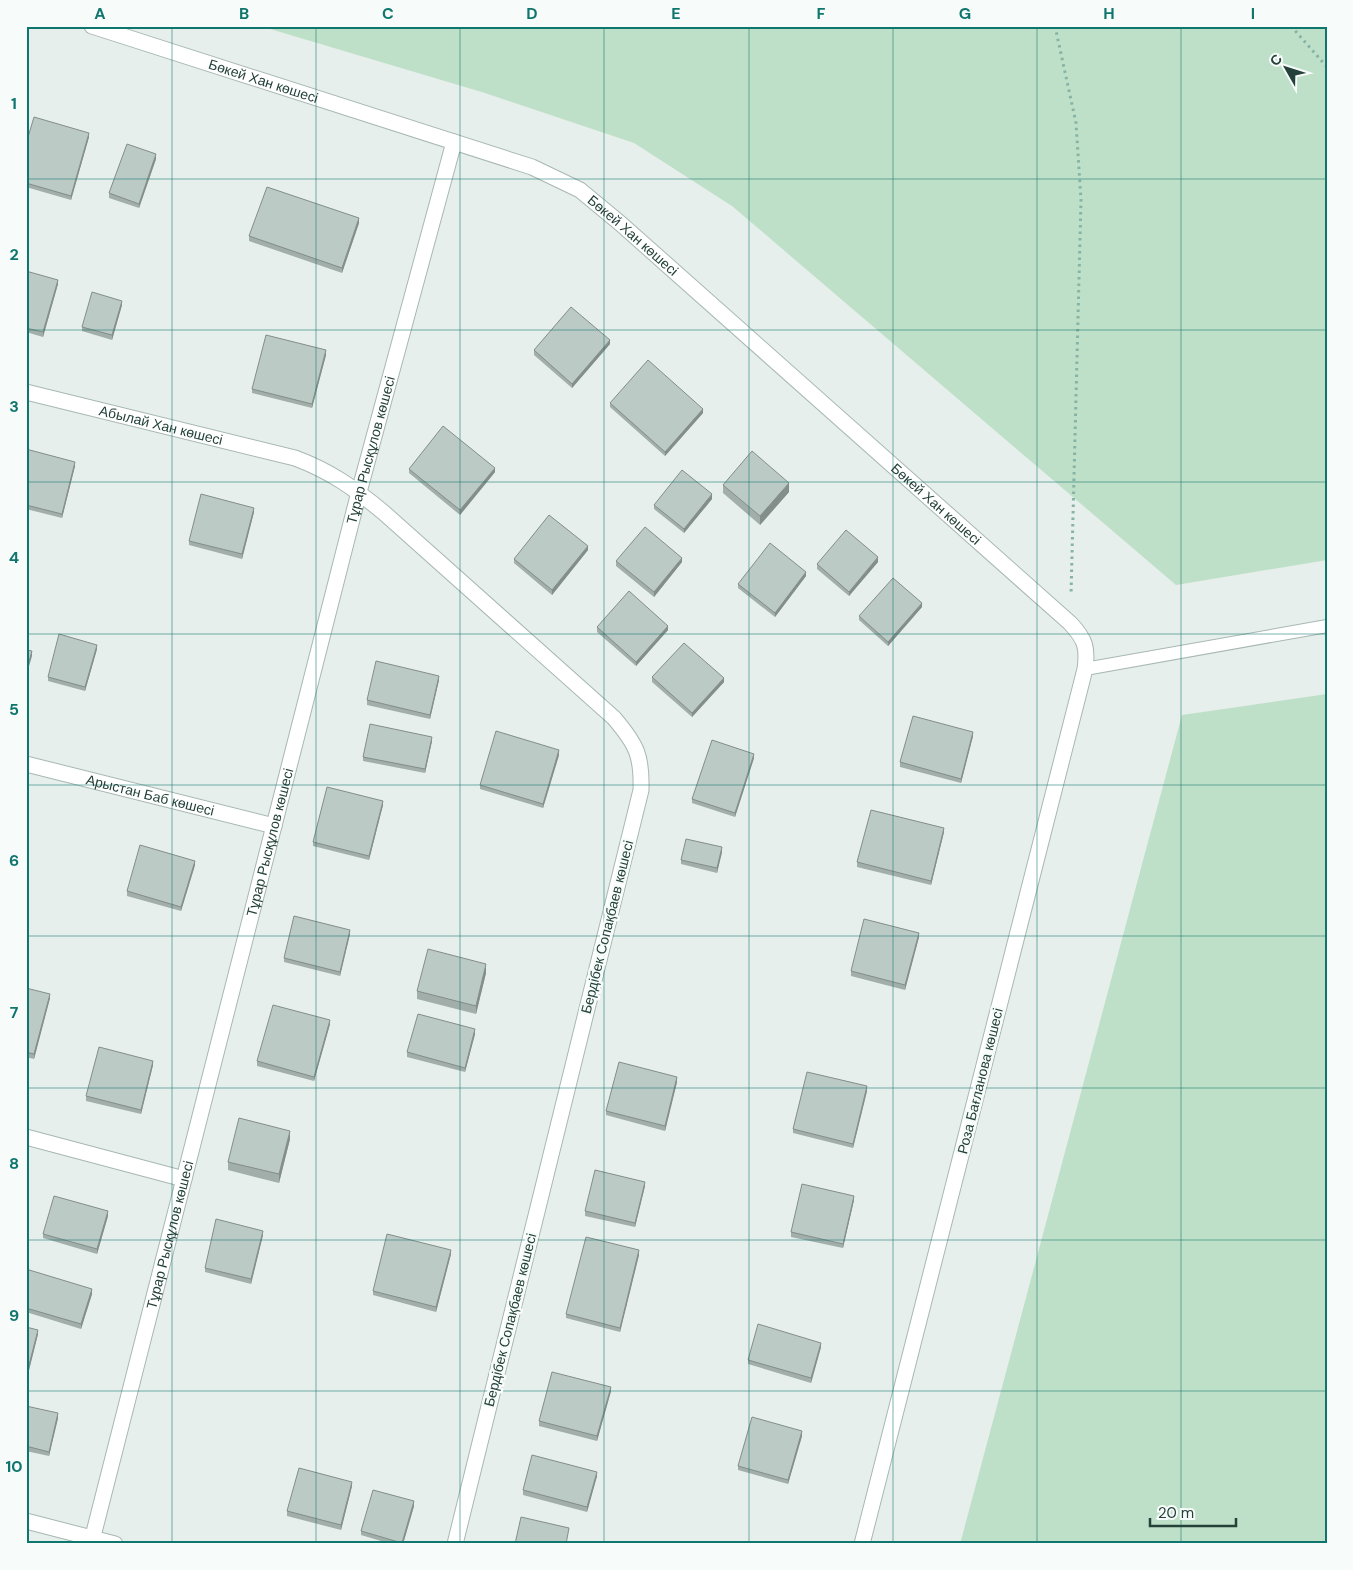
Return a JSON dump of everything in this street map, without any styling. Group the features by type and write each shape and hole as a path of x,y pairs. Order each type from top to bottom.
{"street":[{"name":"Бөкей Хан көшесі","path":"92,26 532,167 580,190 600,205 1070,623"},
{"name":"Тұрар Рысқұлов көшесі","path":"91,1541 359,492 454,142"},
{"name":"Абылай Хан көшесі","path":"26,392 295,458"},
{"name":"Бердібек Сопақбаев көшесі","path":"295,458 315,465 336,476 359,492 614,718 629,736 636,749 641,767 641,790 455,1544"},
{"name":"Роза Бағланова көшесі","path":"862,1544 1085,669 1087,654 1085,643 1070,623"},
{"name":"Арыстан Баб көшесі","path":"26,764 274,826"},
{"path":"26,1137 184,1179"},
{"path":"26,1521 91,1541 115,1544"}],"lane":[{"path":"1085,669 1327,626"}],"path":[{"path":"1055,26 1076,123 1081,200 1070,623"},
{"path":"1291,26 1327,67"}],"green space":[{"path":"260,26 1327,26 1327,560 1176,585 732,206 634,143 485,93"},
{"path":"1327,694 1327,1544 960,1544 1182,715"}],"building":[{"path":"34,117 89,133 71,196 26,183 26,144"},
{"path":"127,144 156,154 139,204 109,193"},
{"path":"267,187 359,218 342,268 249,236"},
{"path":"26,271 58,280 43,332 26,328"},
{"path":"92,292 122,301 112,335 82,327"},
{"path":"571,307 610,340 572,384 534,350"},
{"path":"266,335 326,350 312,404 252,389"},
{"path":"648,360 703,409 665,452 610,403"},
{"path":"443,426 495,468 460,510 409,469"},
{"path":"26,449 75,462 62,514 26,505"},
{"path":"752,451 789,483 760,516 723,485"},
{"path":"682,470 712,494 684,529 654,505"},
{"path":"201,494 254,508 242,554 189,541"},
{"path":"549,515 588,546 552,590 514,559"},
{"path":"645,527 682,558 654,592 616,561"},
{"path":"846,530 878,557 849,592 817,564"},
{"path":"770,543 806,572 775,613 738,584"},
{"path":"893,578 922,603 888,642 859,616"},
{"path":"629,591 668,626 636,662 597,627"},
{"path":"59,634 97,645 85,687 48,677"},
{"path":"684,643 724,678 692,713 652,677"},
{"path":"26,650 32,651 26,672"},
{"path":"376,661 439,676 430,715 367,700"},
{"path":"913,716 973,732 961,779 900,762"},
{"path":"370,724 432,737 425,769 363,757"},
{"path":"496,731 559,750 543,804 480,785"},
{"path":"712,740 754,754 735,813 692,799"},
{"path":"327,787 383,801 369,856 313,842"},
{"path":"871,810 944,828 931,881 857,862"},
{"path":"686,839 722,847 717,868 681,860"},
{"path":"140,845 195,861 181,907 127,891"},
{"path":"294,916 350,930 340,972 284,958"},
{"path":"864,919 919,933 905,985 851,971"},
{"path":"428,949 486,964 476,1006 417,991"},
{"path":"26,988 50,994 34,1054 26,1052"},
{"path":"273,1005 330,1020 314,1077 257,1061"},
{"path":"418,1014 475,1029 465,1068 407,1052"},
{"path":"99,1047 153,1061 141,1110 86,1096"},
{"path":"619,1062 677,1077 665,1126 606,1111"},
{"path":"807,1072 867,1086 853,1144 793,1129"},
{"path":"239,1118 290,1131 279,1174 228,1162"},
{"path":"595,1170 645,1182 635,1223 585,1211"},
{"path":"802,1184 854,1196 843,1244 791,1232"},
{"path":"54,1196 108,1211 97,1249 43,1234"},
{"path":"216,1219 263,1231 251,1279 205,1268"},
{"path":"387,1234 451,1250 436,1307 373,1291"},
{"path":"586,1237 639,1250 620,1328 566,1314"},
{"path":"26,1269 92,1289 81,1324 26,1308"},
{"path":"758,1324 821,1343 811,1378 748,1360"},
{"path":"26,1327 38,1330 29,1365 26,1365"},
{"path":"552,1372 611,1387 597,1436 539,1421"},
{"path":"26,1406 58,1413 49,1452 26,1446"},
{"path":"752,1417 802,1431 788,1480 738,1466"},
{"path":"532,1455 597,1472 587,1507 523,1490"},
{"path":"299,1468 352,1482 341,1525 287,1511"},
{"path":"373,1490 414,1501 402,1543 361,1531"},
{"path":"521,1517 569,1528 566,1544 515,1544"}]}
